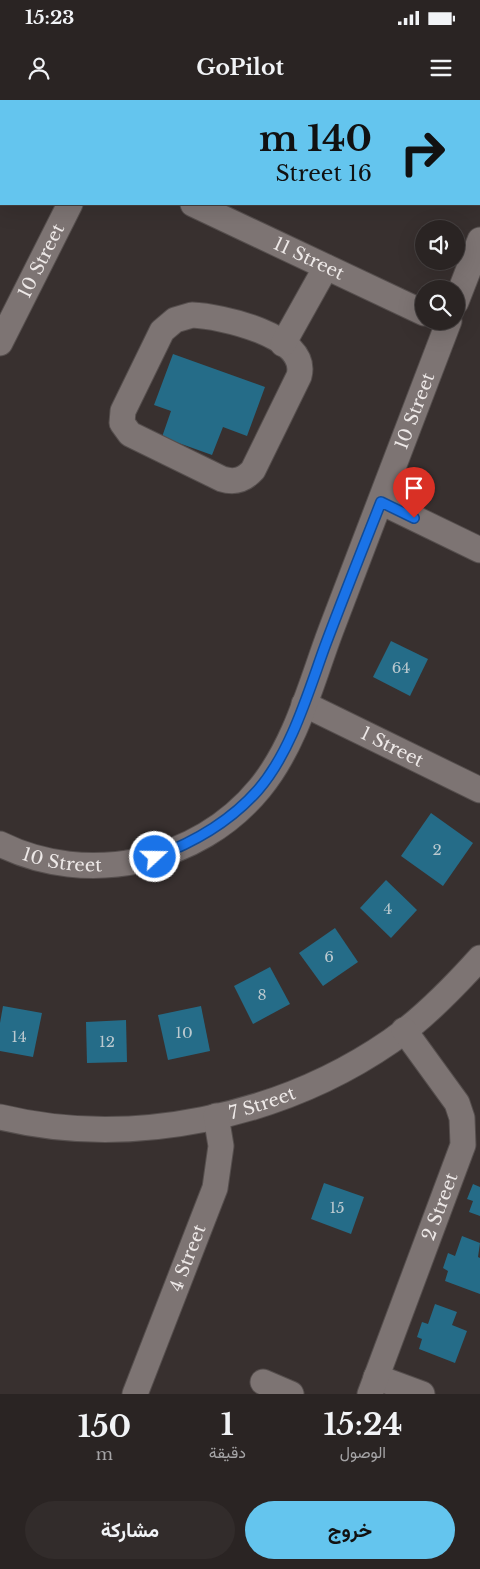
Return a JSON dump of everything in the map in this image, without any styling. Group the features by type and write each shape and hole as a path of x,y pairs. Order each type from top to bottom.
{"street":[{"name":"10 Street","path":"0,343 69,205"},
{"name":"11 Street","path":"195,205 415,309"},
{"name":"10 Street","path":"464,280 480,240"},
{"path":"283,344 326,267"},
{"path":"192,315 223,318 258,330 283,344 298,358 300,365 298,376 253,470 242,480 222,479 130,434 125,428 121,417 123,411 162,331 175,320 192,315"},
{"name":"10 Street","path":"0,844 31,856 62,864 93,866 124,864 155,857 185,846 212,831 237,812 259,789 272,772 304,704 444,330"},
{"path":"381,502 480,550"},
{"name":"1 Street","path":"304,704 480,790"},
{"name":"7 Street","path":"1,1120 107,1128 160,1125 216,1116 293,1094 327,1079 361,1060 404,1030 457,984 480,958"},
{"name":"2 Street","path":"373,1386 463,1145 462,1118 457,1103 404,1030"},
{"name":"4 Street","path":"135,1394 217,1181 221,1146 216,1116"},
{"path":"263,1382 291,1394"},
{"path":"373,1386 422,1394"}],"building":[{"path":"173,354 265,387 247,436 223,427 212,455 162,437 171,411 154,405"},
{"path":"391,641 428,659 410,696 373,677"},
{"path":"431,813 473,843 443,886 401,856"},
{"path":"386,880 417,910 391,938 360,908"},
{"path":"335,928 358,962 323,986 299,953"},
{"path":"270,967 290,1004 253,1024 234,986"},
{"path":"3,1006 42,1013 33,1057 0,1051 0,1023"},
{"path":"201,1006 210,1051 168,1060 158,1015"},
{"path":"126,1020 127,1062 87,1063 86,1022"},
{"path":"324,1183 364,1197 351,1234 311,1219"},
{"path":"473,1184 480,1187 480,1216 469,1212 473,1201 467,1199"},
{"path":"462,1236 480,1243 478,1257 480,1258 480,1294 445,1281 448,1271 443,1268 448,1253 455,1256"},
{"path":"435,1304 457,1312 452,1325 467,1331 455,1363 419,1349 422,1339 417,1337 422,1322 428,1324"}],"route":[{"path":"155,857 185,846 212,831 237,812 272,772 304,704 381,502 414,518"}]}
